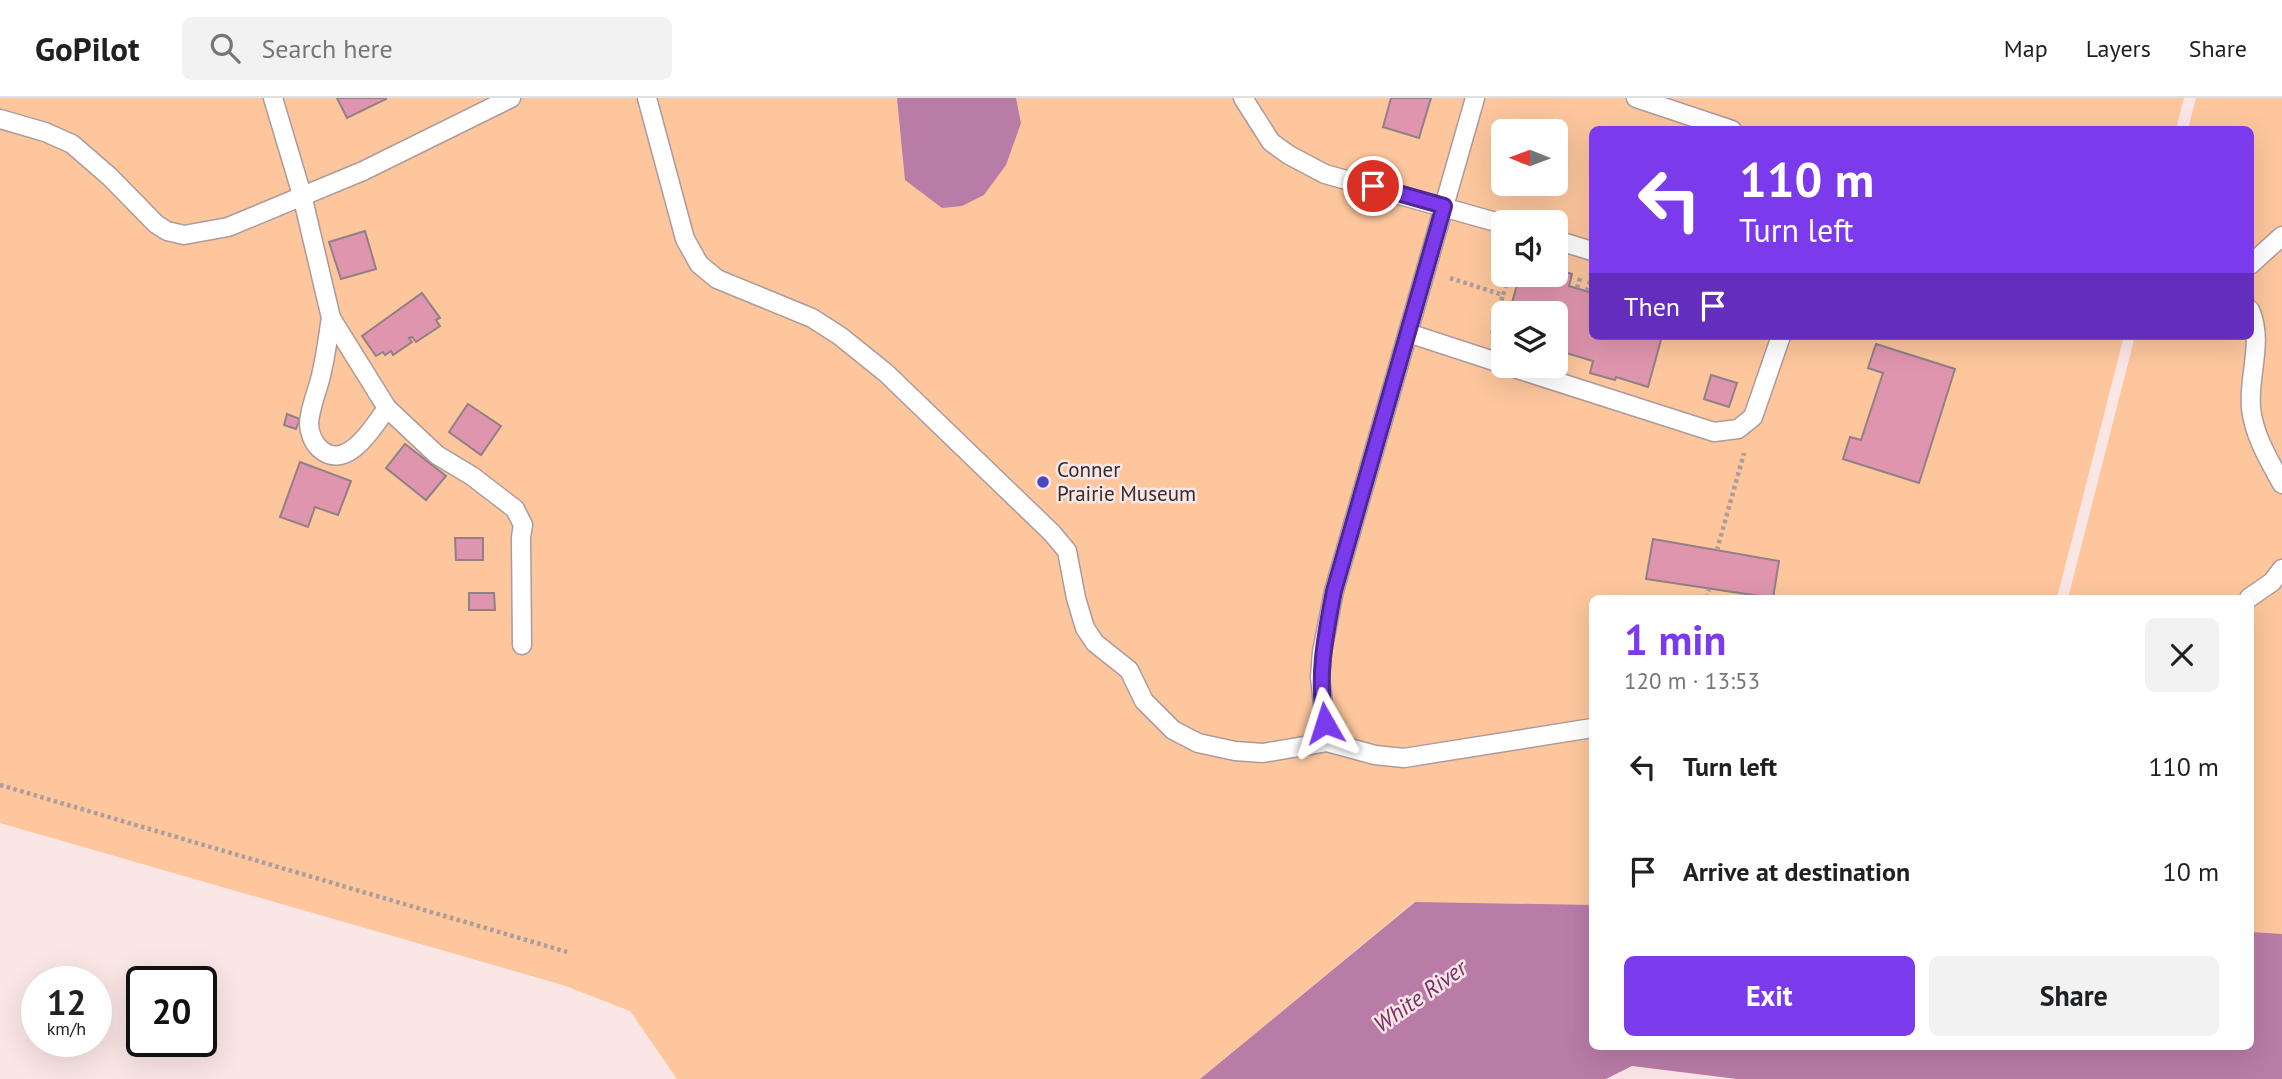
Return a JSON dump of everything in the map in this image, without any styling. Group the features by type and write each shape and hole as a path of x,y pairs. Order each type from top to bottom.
{"lane":[{"path":"273,98 302,195 331,318 387,408 437,455 472,476 515,509 523,525 522,646"},
{"path":"0,119 45,132 72,144 110,177 156,224 167,231 184,235 228,227 363,171 510,98"},
{"path":"647,98 685,239 699,264 717,279 812,318 839,336 886,373 1052,533 1067,551 1085,628 1095,643 1129,670 1144,701 1173,730 1198,743 1235,751 1264,753 1327,742 1376,755 1404,758 1589,727"},
{"path":"1243,98 1271,142 1325,174 1491,220"},
{"path":"1327,742 1320,677 1334,591 1475,98"},
{"path":"1636,98 1720,126"},
{"path":"2254,261 2282,236"},
{"path":"1568,244 1589,250"},
{"path":"331,318 322,372 309,424 314,443 328,454 351,451 364,440 387,408"},
{"path":"2254,319 2256,351 2251,407 2262,447 2282,484"},
{"path":"1408,333 1491,360"},
{"path":"1545,378 1714,432 1738,429 1754,417 1780,340"},
{"path":"2253,595 2272,582 2282,569"}],"path":[{"path":"1426,271 1503,295"},
{"path":"1587,291 1589,285"},
{"path":"1501,301 1506,287"},
{"path":"1717,550 1754,417"},
{"path":"1708,595 1709,589"},
{"path":"0,785 567,953"}],"shaded area":[{"name":"Conner Prairie Museum","path":"0,98 2184,98 2177,126 1589,126 1589,340 2123,340 2058,595 1589,595 1589,912 1414,902 1200,1079 677,1079 630,1011 563,985 0,823"},
{"path":"2196,98 2282,98 2282,948 2254,946 2254,595 2069,595 2134,340 2254,340 2254,126 2189,126"}],"water":[{"path":"897,98 1016,98 1021,123 1006,165 984,195 962,206 942,208 905,180"},
{"name":"White River","path":"1415,902 1589,905 1589,1050 2254,1050 2254,932 2282,934 2282,1079 1737,1079 1632,1066 1606,1079 1200,1079"}],"building":[{"path":"337,98 385,98 386,99 347,118"},
{"path":"1391,98 1431,98 1419,138 1383,127"},
{"path":"365,231 376,269 341,279 329,242"},
{"path":"1568,273 1572,274 1569,286 1589,292 1589,340 1661,340 1648,387 1616,377 1615,380 1590,373 1593,361 1568,354 1568,301 1512,301 1517,287 1568,287"},
{"path":"422,293 440,318 436,320 440,326 416,342 412,337 409,338 412,342 393,355 391,351 376,356 362,336"},
{"path":"1876,344 1955,369 1919,483 1843,459 1850,437 1861,440 1883,373 1868,368"},
{"path":"1711,375 1737,383 1729,407 1704,399"},
{"path":"468,404 501,426 481,455 449,432"},
{"path":"287,414 300,419 296,429 284,425"},
{"path":"405,444 446,476 426,500 386,468"},
{"path":"300,462 351,481 338,515 315,507 308,527 280,517"},
{"path":"455,538 483,538 483,560 456,560"},
{"path":"1653,539 1779,561 1773,595 1753,595 1646,579"},
{"path":"469,593 494,593 495,610 469,610"}],"place":[{"name":"Conner Prairie Museum","path":"1043,482"}],"route":[{"path":"1325,723 1320,677 1334,591 1444,206 1373,186"}]}
